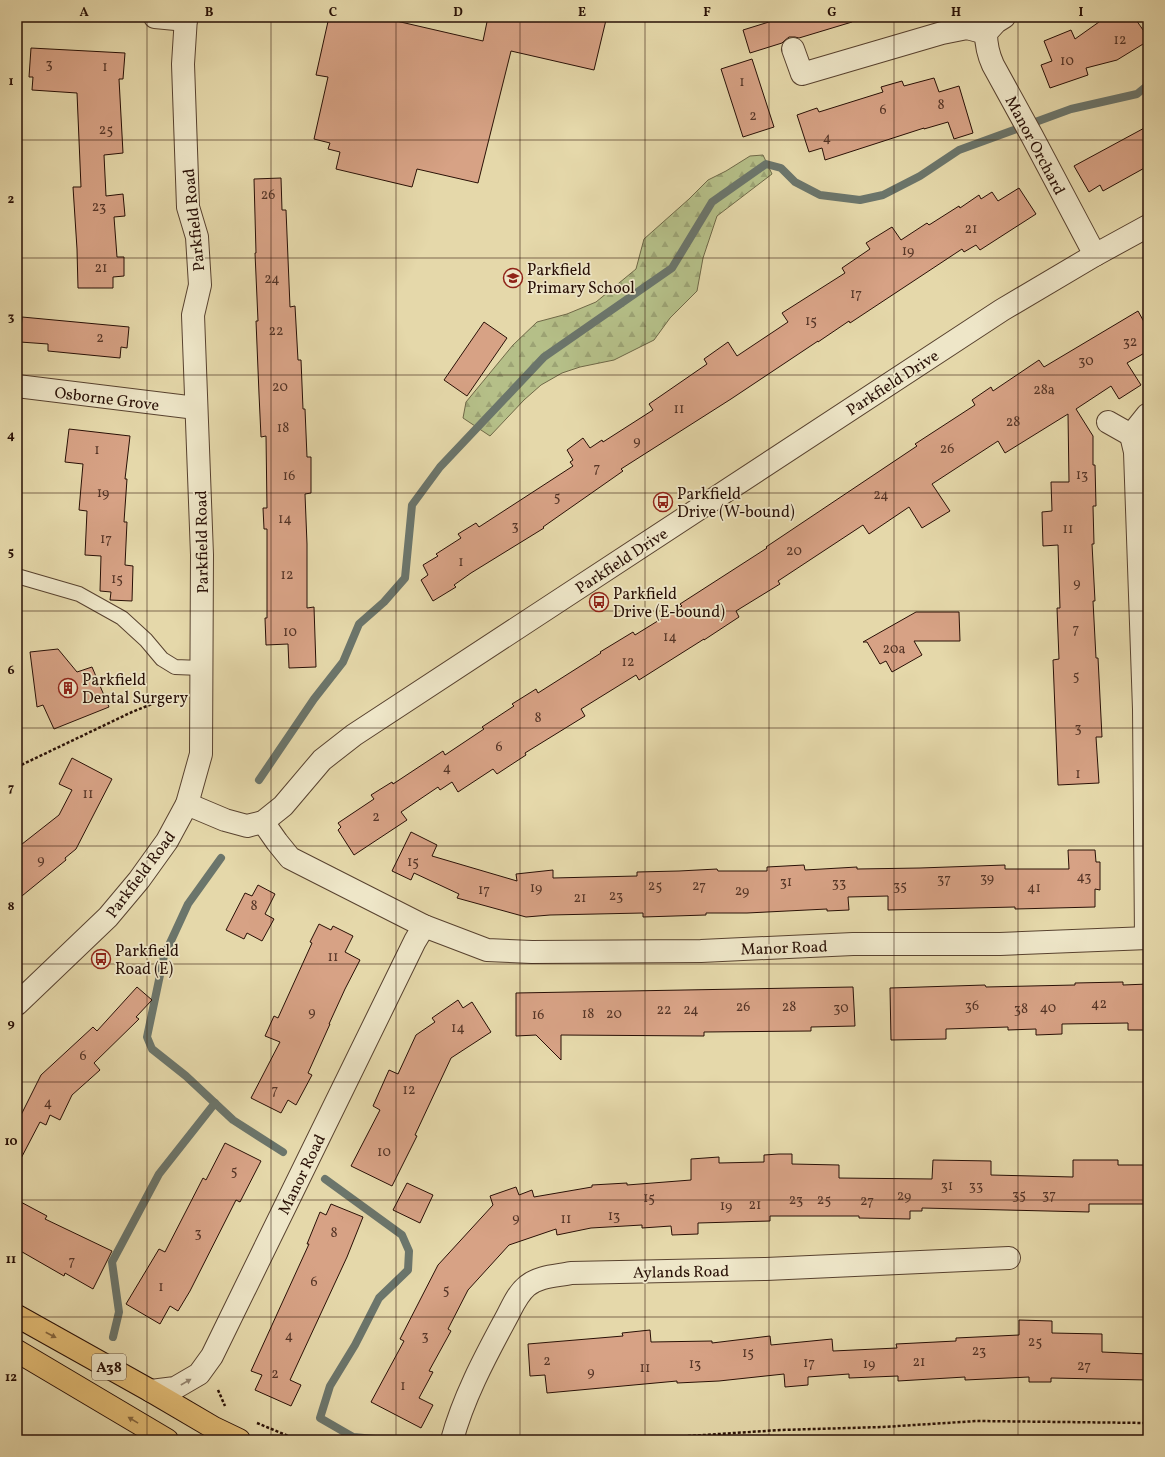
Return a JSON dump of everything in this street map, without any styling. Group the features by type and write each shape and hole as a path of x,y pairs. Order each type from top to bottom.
{"main road":[{"name":"A38","path":"17,1316 152,1391 214,1428 238,1440"},
{"name":"A38","path":"17,1351 167,1440"}],"street":[{"path":"155,17 186,18"},
{"path":"793,49 802,74 967,28 986,33 996,22 1004,17"},
{"name":"Parkfield Road","path":"17,1004 108,917 139,880 167,842 187,804 201,754 202,554 194,315 200,285 197,237 188,207 183,64 186,18"},
{"name":"Manor Orchard","path":"986,33 986,44 993,65 1095,255"},
{"name":"Parkfield Drive","path":"187,804 225,820 247,826 263,822 283,806 322,760 354,735 995,314 1095,255 1148,226"},
{"name":"Osborne Grove","path":"17,386 196,408"},
{"path":"1131,435 1147,415"},
{"path":"1108,422 1131,435 1135,452 1144,709 1147,938"},
{"name":"Manor Road","path":"263,822 290,858 424,926 487,950 532,952 701,950 853,944 1000,944 1147,938"},
{"name":"Manor Road","path":"152,1391 175,1388 199,1374 212,1356 414,941 424,926"},
{"name":"Aylands Road","path":"452,1440 465,1404 487,1354 517,1298 528,1286 545,1277 571,1273 766,1269 1009,1258"}],"lane":[{"path":"17,576 79,594 122,618 146,640 162,659 176,667 201,668"}],"path":[{"path":"17,767 132,712 172,696 201,695"},
{"path":"212,1356 218,1391 228,1410"},
{"path":"252,1421 298,1440"},
{"path":"628,1440 780,1430 883,1427 977,1421 1148,1423"}],"green space":[{"path":"763,155 772,174 717,216 703,258 697,291 670,318 654,340 614,360 580,367 562,373 541,385 524,400 490,436 463,418 466,402 513,345 537,322 567,314 596,302 636,269 644,239 708,180 750,156"}],"building":[{"path":"329,17 379,17 483,41 488,17 594,17 606,20 594,70 511,51 478,183 417,169 412,187 336,169 340,152 328,149 330,143 314,139 328,77 316,75"},
{"path":"785,17 851,17 852,22 799,38 789,37 782,43 750,53 743,30"},
{"path":"1106,17 1134,17 1148,37 1148,41 1117,60 1086,68 1088,75 1050,88 1041,65 1052,61 1044,41 1071,30 1075,39"},
{"path":"31,48 125,53 123,79 119,79 123,153 104,155 106,196 123,194 125,216 114,217 117,257 124,257 124,276 113,277 113,288 78,288 73,187 81,187 77,93 32,90 33,77 29,77"},
{"path":"752,59 774,127 743,137 721,69"},
{"path":"934,78 939,92 959,86 973,133 954,139 948,122 924,128 825,160 822,148 809,152 797,115 817,108 819,112 883,92 881,87 902,81 904,86"},
{"path":"1148,126 1148,166 1103,191 1100,185 1089,192 1074,166"},
{"path":"281,178 282,210 286,210 290,307 295,306 298,360 301,360 303,409 305,409 307,457 311,457 311,493 305,494 307,608 314,607 316,667 289,668 288,644 266,645 265,618 267,618 267,529 264,529 263,508 267,508 266,436 261,437 256,321 258,321 254,179"},
{"path":"1019,188 1036,214 980,250 976,245 964,252 962,249 850,323 849,321 621,469 623,471 543,527 544,528 471,573 454,585 456,587 433,601 421,580 428,575 423,565 438,556 436,554 461,538 458,534 476,523 479,527 573,466 570,462 573,460 567,450 583,438 590,448 602,440 603,442 653,410 649,404 707,364 704,359 728,342 737,356 788,322 782,313 845,273 842,268 870,249 866,243 892,227 901,240 927,223 929,225 959,206 960,208 979,195 981,199 992,192 998,201"},
{"path":"1138,311 1148,329 1148,351 1127,363 1141,385 1119,399 1111,386 1076,409 1093,436 1093,465 1095,465 1096,506 1093,506 1094,544 1092,544 1095,601 1093,601 1096,658 1098,658 1102,737 1096,737 1099,783 1058,785 1053,660 1059,659 1057,608 1060,608 1058,545 1043,546 1042,512 1052,511 1051,482 1069,482 1068,414 1005,453 998,441 932,484 950,511 922,528 909,507 869,534 863,525 778,581 780,584 736,611 739,617 704,640 639,680 636,675 581,709 585,716 525,753 526,755 497,774 493,769 458,792 452,782 440,790 438,787 401,812 407,820 354,855 338,830 341,827 338,823 374,799 371,795 392,782 393,784 443,751 445,755 484,729 482,727 514,706 512,704 536,689 538,693 633,632 635,635 682,606 680,604 767,548 766,547 917,446 915,444 975,405 972,400 991,387 993,391 1039,360 1044,367"},
{"path":"22,317 129,327 127,348 121,347 120,358 48,351 48,344 20,342"},
{"path":"484,322 507,338 467,396 444,380"},
{"path":"69,429 130,436 125,479 127,479 124,522 127,522 125,565 133,566 132,601 110,600 111,592 100,591 101,556 85,555 87,511 79,510 83,464 65,462"},
{"path":"916,612 959,612 960,641 914,641 922,655 892,672 886,661 880,664 867,642 863,642"},
{"name":"Parkfield Dental Surgery","path":"58,649 77,672 92,667 109,707 54,729 43,705 37,707 30,652"},
{"path":"72,758 112,779 76,849 65,858 66,860 17,900 17,848 59,815 72,790 59,784"},
{"path":"411,832 437,845 432,856 517,881 516,874 553,870 553,878 637,876 637,872 717,869 718,871 767,871 767,867 804,865 805,870 857,867 857,869 1005,865 1005,869 1069,869 1068,850 1095,850 1096,862 1100,862 1100,890 1095,889 1095,907 888,910 888,896 848,897 849,910 827,911 827,909 747,913 706,913 706,915 643,917 643,913 526,917 457,898 459,894 414,873 411,880 392,871"},
{"path":"258,885 275,894 265,914 274,919 262,941 247,933 244,939 226,930 245,893 252,896"},
{"path":"319,924 331,930 333,926 353,936 345,952 360,960 345,989 308,1073 312,1075 296,1105 288,1100 281,1113 251,1098 280,1042 265,1036 274,1016 278,1018"},
{"path":"1123,982 1123,985 1148,984 1148,1030 1128,1030 1128,1023 1062,1024 1062,1034 1036,1035 1036,1029 1008,1030 1008,1027 946,1029 946,1039 891,1040 890,988 985,985 986,987 1075,985 1075,983"},
{"path":"137,987 152,1000 136,1017 139,1019 94,1063 100,1070 72,1095 60,1120 50,1115 46,1125 40,1122 17,1166 17,1123 41,1075 93,1027 97,1031"},
{"path":"853,987 855,1026 811,1027 811,1031 704,1032 704,1036 561,1035 561,1060 536,1035 516,1036 516,993"},
{"path":"458,1000 463,1008 472,1002 491,1032 451,1058 415,1135 417,1136 392,1186 351,1166 380,1110 373,1106 389,1070 398,1074 416,1035 435,1022 432,1018"},
{"path":"225,1143 261,1161 240,1202 236,1200 190,1291 178,1311 170,1306 160,1324 126,1304 159,1249 165,1252 203,1178 206,1180"},
{"path":"792,1154 792,1164 839,1165 839,1178 932,1179 933,1160 991,1161 991,1175 1073,1177 1073,1160 1118,1160 1118,1165 1148,1165 1148,1204 1089,1204 1089,1212 922,1208 922,1211 910,1211 910,1219 859,1218 859,1216 770,1216 770,1221 698,1223 698,1234 672,1235 671,1226 642,1228 642,1225 591,1228 557,1235 556,1229 509,1245 468,1290 448,1329 451,1331 429,1371 433,1372 419,1398 433,1405 421,1428 371,1402 404,1341 400,1339 438,1265 493,1205 490,1196 516,1187 519,1195 532,1190 534,1197 592,1187 592,1185 627,1183 627,1185 691,1180 691,1159 719,1157 719,1163 764,1162 764,1155"},
{"path":"407,1183 433,1195 420,1223 393,1210"},
{"path":"17,1200 47,1216 45,1219 112,1251 93,1289 65,1273 64,1276 17,1249"},
{"path":"331,1204 363,1217 347,1257 290,1380 301,1385 291,1406 255,1390 262,1375 251,1371 309,1244 307,1244 320,1212 326,1215"},
{"path":"1019,1320 1052,1321 1052,1333 1102,1334 1102,1352 1148,1354 1148,1380 1051,1378 1051,1382 1029,1382 1029,1377 965,1380 965,1377 898,1381 898,1376 849,1378 849,1374 808,1377 808,1385 785,1387 784,1374 719,1381 677,1383 677,1381 547,1393 545,1375 530,1376 528,1344 623,1336 622,1333 650,1330 651,1342 712,1341 712,1343 770,1336 771,1345 832,1339 833,1351 897,1348 896,1344 956,1341 956,1338 1019,1335"}],"waterway":[{"path":"259,780 314,699 343,662 359,624 384,602 405,578 412,505 440,467 544,357 672,268 712,202 766,164 781,168 795,182 820,195 860,200 883,195 920,176 959,150 1071,109 1137,94 1148,85"},
{"path":"221,858 188,904 164,956 147,1037 152,1049 186,1076 233,1120 283,1152"},
{"path":"113,1337 119,1312 112,1262 159,1174 215,1103"},
{"path":"325,1179 402,1235 409,1251 408,1270 379,1298 355,1345 330,1386 320,1418 353,1437 386,1440"}],"place":[{"name":"Parkfield Primary School","path":"513,278"},
{"name":"Parkfield Drive (W-bound)","path":"663,502"},
{"name":"Parkfield Drive (E-bound)","path":"599,602"},
{"name":"Parkfield Dental Surgery","path":"68,688"},
{"name":"Parkfield Road (E)","path":"101,959"}]}
